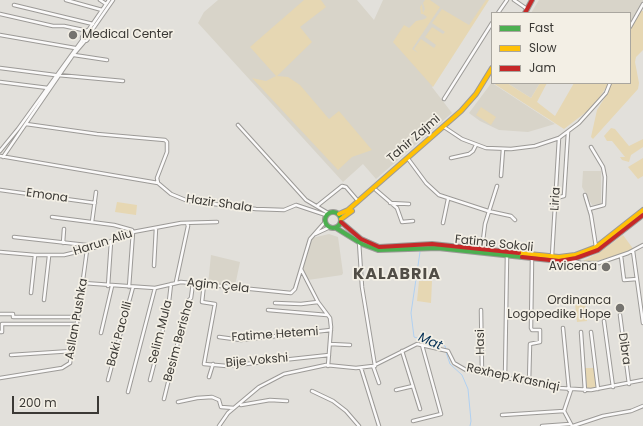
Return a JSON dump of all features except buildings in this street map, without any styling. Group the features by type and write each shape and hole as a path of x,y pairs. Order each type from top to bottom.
{"street":[{"path":"66,0 102,10"},
{"path":"100,0 106,4"},
{"path":"0,152 26,124 56,75 84,40 88,31 109,0"},
{"path":"72,55 75,48 84,40 88,39 86,36 113,0"},
{"path":"499,12 507,0"},
{"path":"514,0 526,12"},
{"path":"526,12 532,0"},
{"path":"526,12 535,0"},
{"path":"631,25 643,4"},
{"path":"14,5 93,24"},
{"path":"0,14 53,26 64,26 88,31"},
{"path":"444,99 491,25"},
{"path":"0,35 75,48"},
{"path":"72,55 107,60"},
{"path":"26,124 98,134 165,140 167,142 167,152 157,178 158,184 2,156 49,88 60,75 65,65"},
{"path":"0,68 123,81"},
{"name":"Tahir Zajmi","path":"338,214 348,210 445,128 469,104 491,70"},
{"name":"Tahir Zajmi","path":"341,221 410,160 474,100 491,74"},
{"path":"0,82 49,88"},
{"path":"445,128 455,136 476,145 503,149 535,146 559,138 568,132 594,107 606,93 610,84"},
{"path":"238,124 306,200 327,214"},
{"path":"556,198 564,196 568,132"},
{"name":"Liria","path":"552,259 559,138"},
{"path":"452,158 469,154 473,151 476,145"},
{"path":"590,209 604,205 605,177 603,167 591,147"},
{"path":"501,176 503,149"},
{"path":"410,160 431,188 439,195 488,211 511,216 515,220"},
{"name":"Hazir Shala","path":"158,184 172,194 192,202 256,210 284,210 296,205 327,214"},
{"path":"317,206 342,186 346,187 359,201"},
{"path":"482,249 488,211 497,186"},
{"name":"Emona","path":"0,190 94,203"},
{"path":"376,190 399,210 402,222 413,220"},
{"path":"92,222 96,192"},
{"path":"584,195 590,209 596,247"},
{"path":"443,223 448,199"},
{"path":"390,203 409,204"},
{"name":"Fatime Sokoli","path":"341,221 360,239 378,247 426,244 482,249 552,259 590,252 643,210"},
{"path":"313,235 330,227 336,228 341,221 338,214 333,212 327,214"},
{"path":"327,214 325,222 330,227"},
{"name":"Fatime Sokoli","path":"336,228 359,242 378,250 432,248 532,259 570,260 603,247 643,215"},
{"path":"52,217 114,225 128,228 133,232 129,287"},
{"path":"176,282 188,226 186,222"},
{"name":"Harun Aliu","path":"0,252 49,256 87,250 133,232 186,222 217,222"},
{"name":"Agim Çela","path":"83,283 108,286 155,288 176,282 291,293 295,289 309,240 325,222"},
{"path":"154,266 156,228"},
{"path":"63,243 64,230"},
{"path":"14,237 97,247"},
{"path":"108,286 110,242"},
{"path":"359,242 362,287 374,366 379,383"},
{"path":"570,260 592,264 621,256 643,245"},
{"name":"Asllan Pushka","path":"0,378 65,367 70,363 87,250"},
{"path":"633,251 643,323"},
{"path":"31,293 35,255"},
{"path":"44,300 49,256"},
{"path":"505,378 507,256"},
{"path":"621,256 624,280 637,279"},
{"path":"529,383 530,344 540,342 540,330 532,330 531,328 532,259"},
{"path":"301,268 318,302 330,318 331,330 328,366"},
{"name":"Besim Berisha","path":"164,399 188,301 191,298 193,283"},
{"name":"Selim Mula","path":"150,380 168,310 171,284"},
{"name":"Bije Vokshi","path":"204,284 202,303 215,304 204,364 230,366 329,355"},
{"path":"101,333 112,286"},
{"name":"Baki Pacolli","path":"108,380 133,287"},
{"path":"128,392 155,288"},
{"path":"275,303 301,304 318,302"},
{"path":"268,310 327,315"},
{"name":"Hasi","path":"481,310 482,373"},
{"path":"0,314 13,314 14,317 78,317"},
{"name":"Dibra","path":"620,315 629,384"},
{"path":"604,321 613,387"},
{"path":"0,332 2,332 2,324 77,324"},
{"path":"563,328 570,390 564,410 572,425"},
{"name":"Fatime Hetemi","path":"219,337 240,340 331,330"},
{"path":"581,332 585,391"},
{"path":"591,332 598,389"},
{"path":"330,344 350,344"},
{"name":"Rexhep Krasniqi","path":"240,405 262,385 281,375 322,365 361,368 374,366 413,345 422,345 446,350 456,364 466,370 570,390 585,391 629,384 643,380"},
{"path":"413,421 441,414 422,345"},
{"path":"11,355 72,351"},
{"path":"402,351 420,409"},
{"path":"209,377 213,364"},
{"path":"361,368 379,426"},
{"path":"396,390 413,386"},
{"path":"312,391 333,401 351,416 359,426"},
{"path":"178,402 212,397 220,400 221,407 235,408"},
{"path":"219,426 226,416 240,405 270,400 287,401"},
{"path":"542,426 572,425 603,416 631,411 643,406"},
{"path":"502,415 564,410"}],"shaded area":[{"path":"218,0 357,0 374,20 383,0 487,0 432,87 452,113 376,179 363,164 343,182 198,23 204,12"},
{"path":"304,0 321,0 326,7 300,27 312,42 277,76 288,77 300,85 329,119 339,111 372,150 352,157 338,170 252,78 266,81 276,76 250,47"},
{"path":"425,0 430,0 440,7 412,49 418,53 414,49 421,39 434,48 436,45 425,37 432,27 443,34 445,32 432,23 442,9 469,25 486,0 489,0 433,87 393,42 404,25 409,28 416,21 427,17 421,14 420,7 422,4 423,13 425,9 423,3"},
{"path":"539,0 643,0 631,21 631,12 532,12"},
{"path":"639,10 643,11 643,50 636,57 635,62 639,83 638,89 593,139 591,137 597,110 607,94 611,84 631,84 631,26"},
{"path":"491,83 555,124 528,132 499,130 480,121 469,113"},
{"path":"495,84 509,84 531,98 539,84 546,84 537,102 555,116 573,84 608,84 594,106 564,129"},
{"path":"509,84 539,84 531,98"},
{"path":"481,107 496,117 491,125 476,115"},
{"path":"611,128 615,129 629,146 643,139 643,147 631,155 629,162 622,160 620,157 625,157 612,141 607,141 604,136"},
{"path":"643,158 643,176 638,179 628,167"},
{"path":"583,171 601,171 601,204 592,205 582,187"},
{"path":"117,202 137,205 136,215 115,212"},
{"path":"329,234 338,237 343,273 342,275 308,280 303,269 312,238"},
{"path":"623,235 634,250 597,261 583,261 603,250"},
{"path":"211,255 240,262 235,286 208,284"},
{"path":"419,281 432,281 431,303 417,301"},
{"path":"585,303 587,321 577,322 575,304"},
{"path":"585,368 595,368 596,388 587,389"}],"waterway":[{"name":"Mat","path":"420,252 411,313 414,337 445,346 446,349"},
{"name":"Mat","path":"446,352 450,364 462,375 468,389 471,421 470,426"}],"traffic: fast":[{"path":"330,212 336,212 341,217 341,220 339,226 336,228 330,228 325,223 325,217 330,212"},
{"path":"336,228 362,244 378,250 438,248 522,257"}],"traffic: slow":[{"path":"339,214 348,210 461,111 476,94 491,70"},
{"path":"519,253 559,257 575,255 596,247 643,210"},
{"path":"341,219 352,211"}],"traffic: jam":[{"path":"526,12 532,0"},
{"path":"522,257 559,261 576,258 598,250 643,215"},
{"path":"341,222 361,239 379,247 432,244 519,253"}],"place":[{"name":"Medical Center","path":"73,35"},
{"name":"Avicena","path":"606,267"},
{"name":"Ordinanca Logopedike Hope","path":"620,308"}],"district":[{"name":"KALABRIA","path":"397,275"}]}
